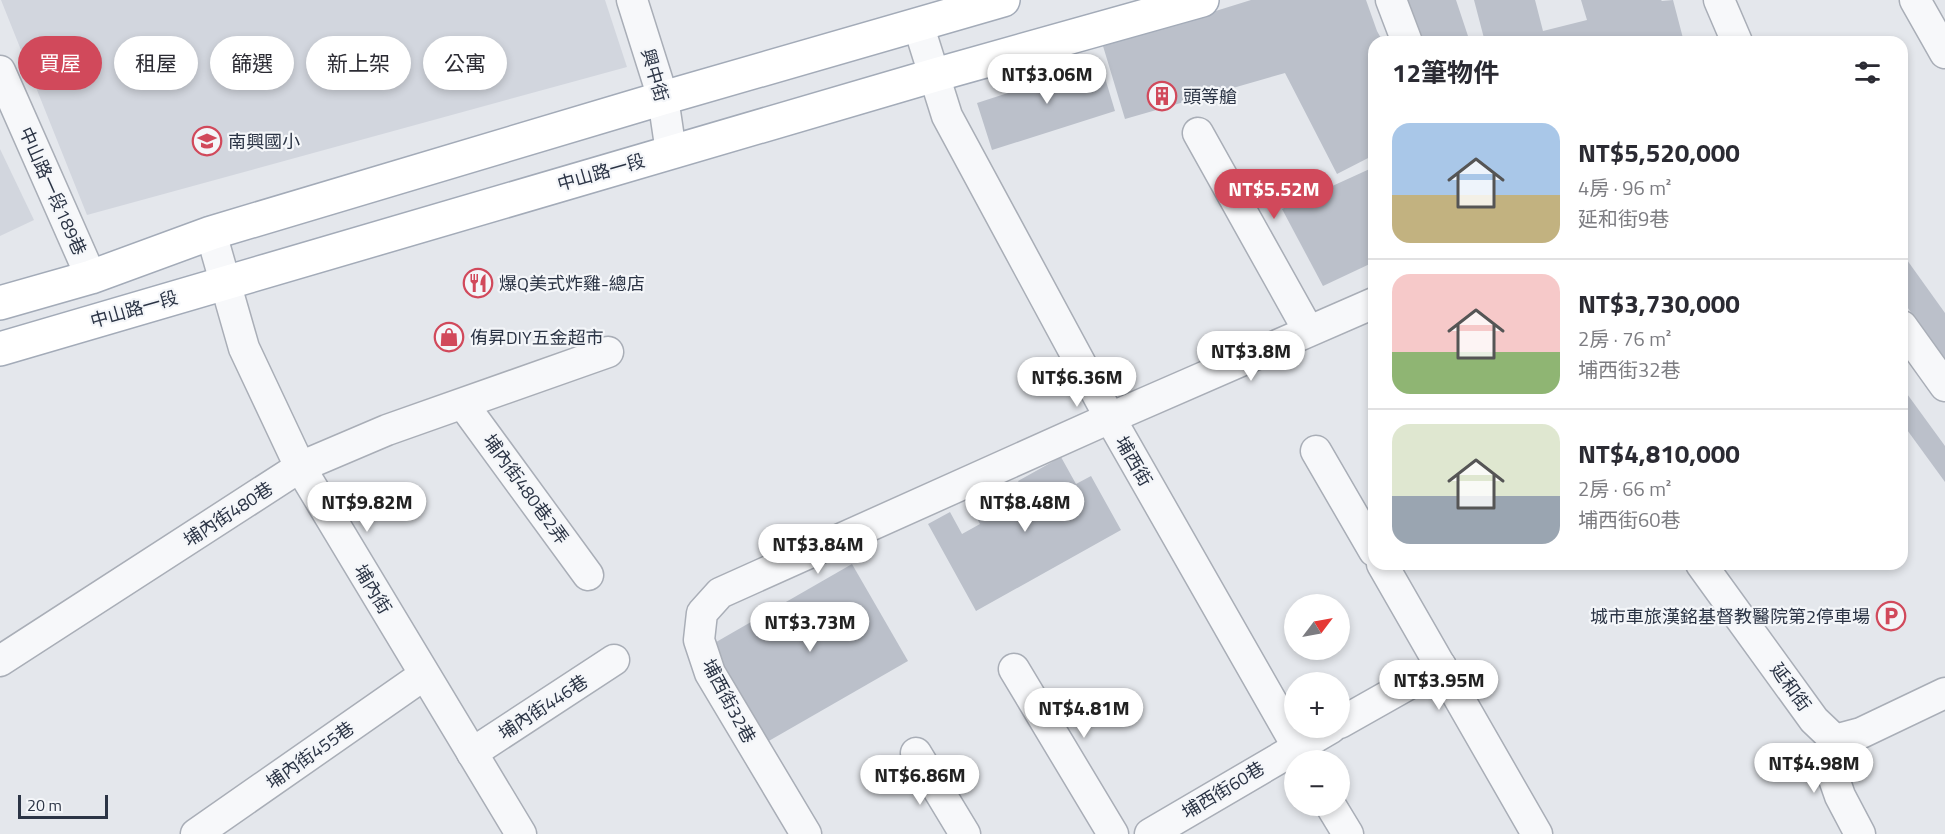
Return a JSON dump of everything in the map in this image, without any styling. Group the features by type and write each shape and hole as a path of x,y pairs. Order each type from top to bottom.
{"main road":[{"path":"0,303 91,277 211,233 663,98 1003,0"},
{"name":"中山路一段","path":"0,349 935,75 1202,0"}],"street":[{"name":"興中街","path":"633,0 663,98 671,152"},
{"path":"1391,0 1405,36"},
{"path":"1719,0 1734,36"},
{"path":"1915,0 1945,53"},
{"name":"埔西街","path":"918,24 948,116 1110,418 1299,750"},
{"name":"中山路一段189巷","path":"0,71 91,277"},
{"path":"1198,133 1308,330"},
{"name":"埔內街","path":"211,233 244,348 300,467 521,834"},
{"path":"1110,418 1368,305"},
{"path":"1908,335 1945,386"},
{"name":"埔內街480巷","path":"0,661 300,467 387,430 608,352"},
{"name":"埔內街480巷2弄","path":"463,404 588,575"},
{"name":"埔西街32巷","path":"806,834 710,673 699,639 702,613 720,593 1110,418"},
{"path":"1316,451 1368,541"},
{"path":"1385,570 1538,834"},
{"name":"延和街","path":"1705,570 1814,720 1836,740"},
{"name":"埔內街446巷","path":"472,753 614,660"},
{"path":"1350,717 1441,666"},
{"path":"1014,669 1113,834"},
{"name":"埔內街455巷","path":"196,834 424,675"},
{"path":"1860,834 1840,796 1832,773 1836,740 1862,733 1945,693"},
{"name":"埔西街60巷","path":"1306,750 1319,738"},
{"path":"916,753 965,834"},
{"name":"埔西街60巷","path":"1150,834 1284,763"},
{"path":"1337,816 1348,834"}],"shaded area":[{"name":"南興國小","path":"1,0 605,0 627,67 87,215 37,90 102,90 102,36 18,36 18,42"},
{"path":"0,149 34,220 0,236"}],"building":[{"name":"頭等艙","path":"1251,0 1366,0 1380,36 1368,36 1368,158 1337,174 1285,73 1125,119 1103,46"},
{"path":"1379,0 1456,0 1468,36 1396,36"},
{"path":"1474,0 1535,0 1543,31 1587,20 1581,0 1673,0 1682,36 1483,36"},
{"path":"1099,58 1115,111 992,150 977,103 1058,77 1056,72"},
{"path":"1368,170 1368,265 1323,286 1282,209"},
{"path":"1908,261 1945,313 1945,359 1908,308"},
{"path":"1908,395 1945,446 1945,482 1908,431"},
{"path":"1061,457 1076,484 1091,476 1121,530 976,611 928,524 950,512 962,534 980,524 969,503 995,488 1006,510 1028,498 1018,481"},
{"path":"852,564 908,661 767,742 711,645"}],"place":[{"name":"頭等艙","path":"1162,96"},
{"name":"南興國小","path":"207,141"},
{"name":"爆Q美式炸雞-總店","path":"478,283"},
{"name":"侑昇DIY五金超市","path":"449,337"},
{"name":"城市車旅漢銘基督教醫院第2停車場","path":"1891,616"}]}
